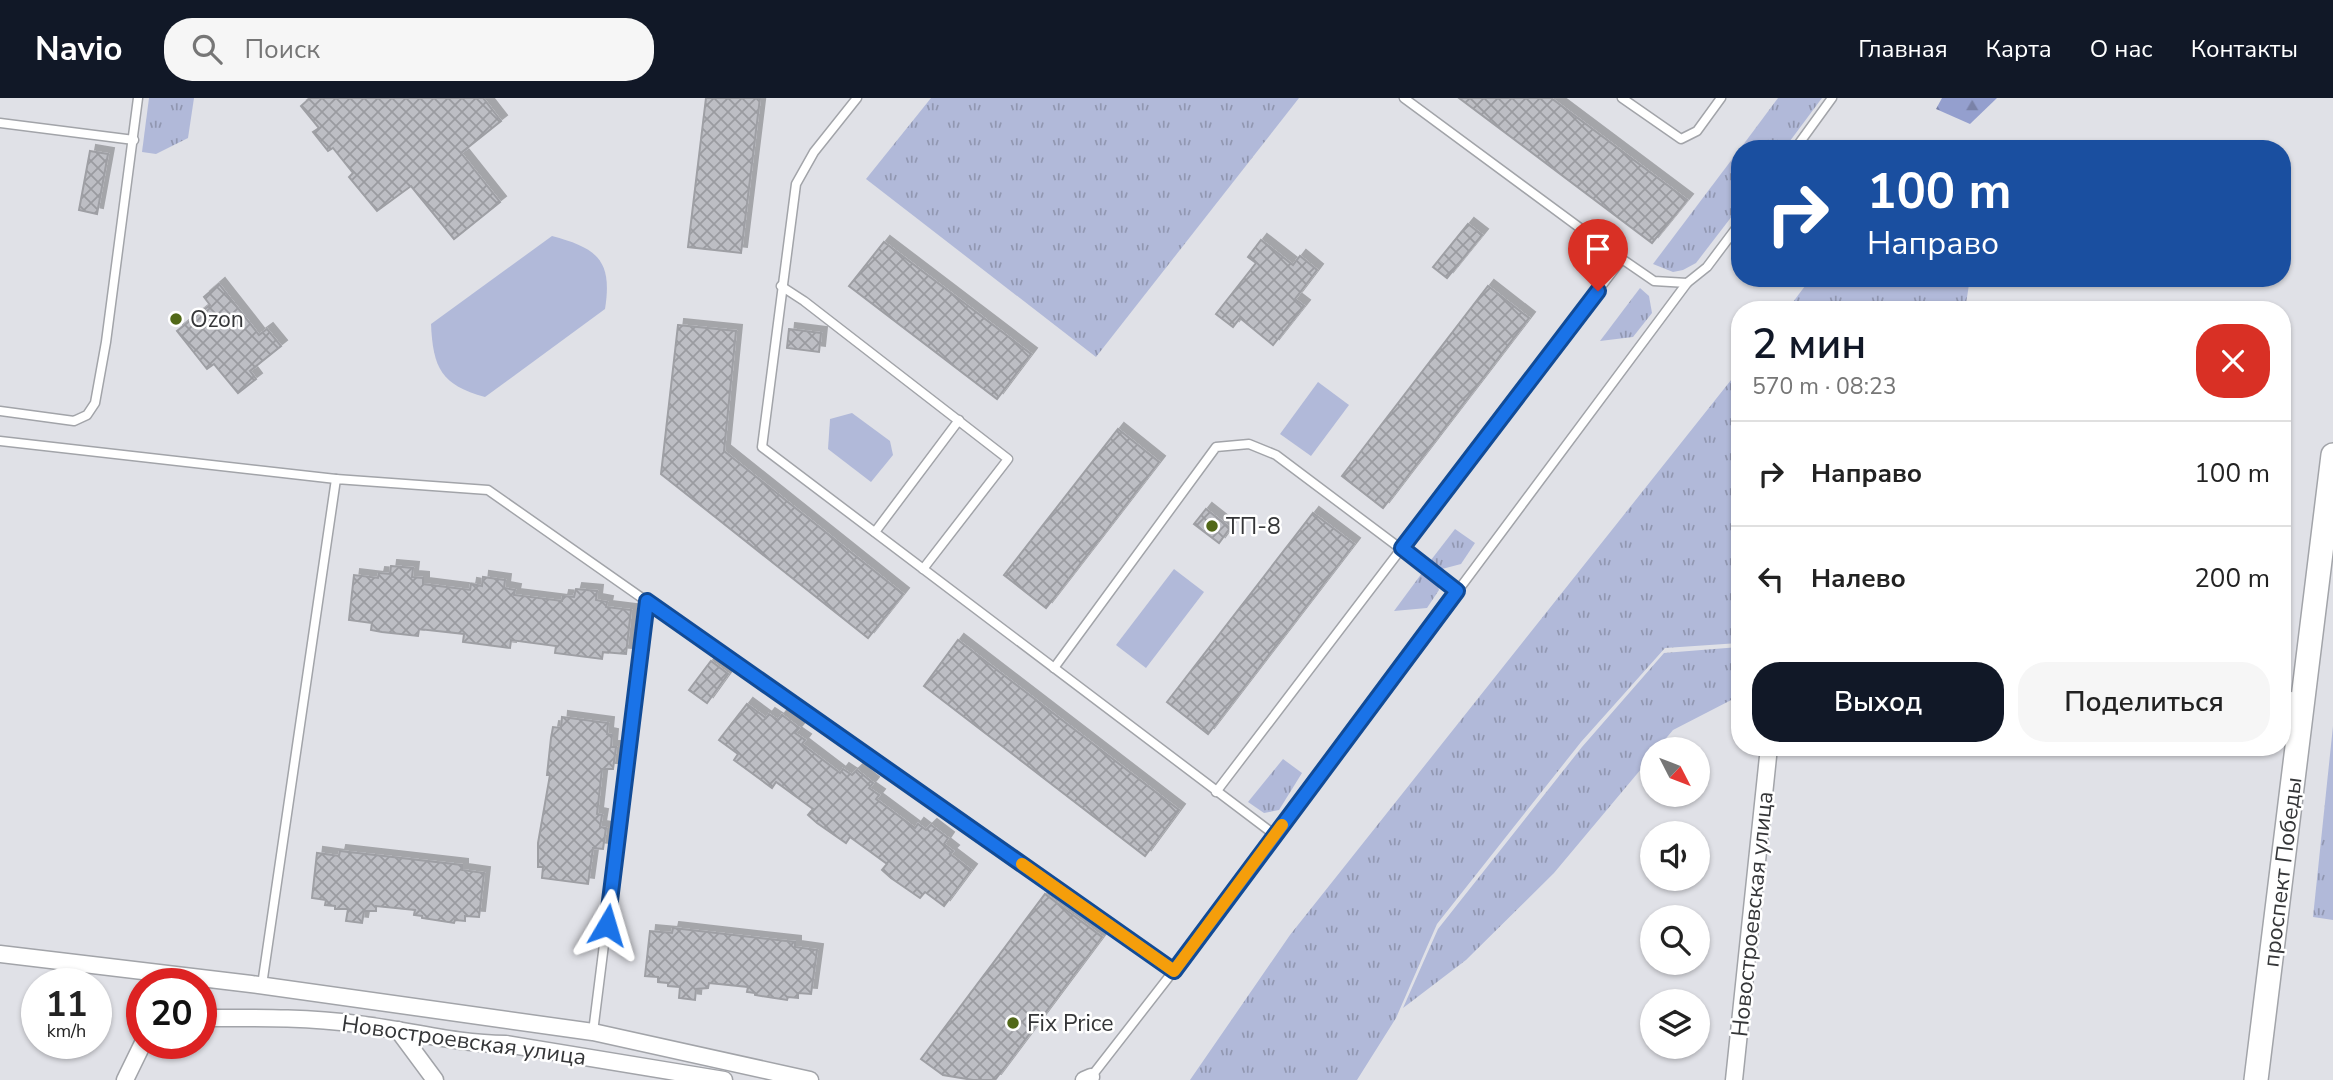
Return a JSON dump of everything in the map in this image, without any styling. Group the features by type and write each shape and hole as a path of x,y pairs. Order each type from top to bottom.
{"street":[{"name":"проспект Победы","path":"2292,701 2333,455"},
{"name":"Новостроевская улица","path":"1734,1080 1768,756"},
{"name":"проспект Победы","path":"2256,1080 2287,756"},
{"path":"0,954 262,985 593,1032 810,1080"},
{"name":"Новостроевская улица","path":"217,1018 303,1018 398,1030 471,1044 506,1044 550,1050 724,1080"},
{"path":"398,1030 435,1080"},
{"path":"125,1080 135,1059"}],"lane":[{"path":"0,411 74,421 87,415 95,403 106,342 138,98"},
{"path":"857,98 814,152 796,184 762,447 1275,835"},
{"path":"1404,98 1654,281 1687,283"},
{"path":"1622,98 1681,139 1697,131 1721,98"},
{"path":"1802,140 1832,98"},
{"path":"0,122 134,140"},
{"path":"1087,1079 1174,971 1687,283 1707,267 1731,235"},
{"path":"1216,792 1622,259"},
{"path":"781,286 1008,459 923,569"},
{"path":"876,532 959,421"},
{"path":"0,441 336,479 488,490 1174,971"},
{"path":"1054,668 1216,447 1249,444 1276,455 1457,591"},
{"path":"262,985 336,479"},
{"path":"593,1032 647,601"}],"green space":[{"path":"149,98 194,98 188,138 156,154 142,152"},
{"path":"931,98 1299,98 1096,357 866,179"},
{"path":"1778,98 1822,98 1791,140 1747,140"},
{"path":"1942,98 1997,98 1970,124 1936,109"},
{"path":"1731,161 1731,217 1696,263 1673,272 1653,264"},
{"path":"552,236 580,245 598,258 606,278 605,309 485,397 458,387 442,372 437,363 431,324"},
{"path":"1804,287 1969,287 1966,301 1794,301"},
{"path":"1640,288 1649,296 1652,313 1633,337 1600,341"},
{"path":"1731,380 1731,644 1665,648 1581,742 1437,924 1396,1018 1357,1080 1190,1080 1290,935"},
{"path":"1318,382 1349,405 1311,456 1280,434"},
{"path":"852,413 890,441 893,455 871,482 828,449 830,419"},
{"path":"1455,529 1475,543 1461,564 1442,569 1431,560"},
{"path":"1174,569 1204,592 1146,668 1116,645"},
{"path":"1422,573 1437,582 1439,590 1427,608 1394,611"},
{"path":"1731,648 1731,700 1673,730 1667,737 1640,737 1640,770 1554,873 1466,960 1403,1008 1438,929 1582,747 1664,653"},
{"path":"2333,726 2333,920 2313,917"},
{"path":"1283,759 1302,773 1279,810 1264,813 1248,802"}],"building":[{"path":"310,98 483,98 501,121 461,153 500,202 454,239 411,186 377,211 349,177 353,173 333,148 328,151 313,132 319,128 301,106"},
{"path":"706,98 760,98 741,253 688,247"},
{"path":"1459,98 1551,98 1687,200 1652,243"},
{"path":"90,151 108,154 97,214 79,210"},
{"path":"1468,224 1482,235 1447,278 1433,267"},
{"path":"1261,240 1293,265 1300,256 1317,270 1295,299 1304,306 1273,345 1240,318 1233,327 1216,314 1256,263 1248,257"},
{"path":"884,242 1031,354 997,399 849,286"},
{"path":"219,284 259,335 267,329 281,346 250,371 256,379 238,393 214,364 207,369 177,331 210,305 204,297"},
{"path":"1488,286 1529,318 1383,508 1342,476"},
{"path":"678,325 736,331 724,451 903,594 868,638 661,474"},
{"path":"789,329 821,333 819,352 787,348"},
{"path":"1118,429 1159,462 1046,608 1004,575"},
{"name":"ТП-8","path":"1206,509 1230,528 1219,543 1194,524"},
{"path":"1313,513 1354,544 1208,734 1167,702"},
{"path":"391,566 413,568 412,577 423,578 423,584 470,590 471,584 482,586 483,577 505,580 504,588 515,590 514,595 562,601 563,596 574,597 576,589 597,591 596,600 607,602 606,607 631,610 626,654 603,652 602,659 555,653 556,646 511,640 510,648 463,642 464,634 419,629 418,636 382,632 371,630 372,623 349,620 354,575 378,578 379,573 390,574"},
{"path":"958,640 1179,810 1145,856 924,686"},
{"path":"711,661 728,674 707,703 689,690"},
{"path":"747,704 766,718 769,714 778,720 782,715 799,728 795,733 805,740 802,744 840,773 843,769 852,775 857,770 873,783 869,788 879,795 876,799 915,828 918,824 926,830 931,825 948,838 944,844 953,851 950,854 971,870 944,906 925,892 920,898 891,878 882,870 887,864 850,837 846,843 808,815 813,809 776,782 772,788 734,760 738,754 719,740"},
{"path":"562,717 608,723 607,734 612,735 611,747 616,747 613,769 602,769 597,814 602,815 600,827 606,828 603,849 593,848 588,884 542,878 543,867 538,867 538,843 550,775 547,775 551,738 553,727 561,728"},
{"path":"340,851 462,865 462,870 484,873 479,917 465,916 465,921 455,920 454,923 422,918 414,915 415,910 376,906 376,911 364,911 362,923 346,921 348,909 335,909 335,906 325,905 326,900 312,898 317,853 339,856"},
{"path":"1045,894 1102,937 995,1080 973,1080 943,1075 921,1059"},
{"path":"673,928 795,942 795,947 817,950 811,994 798,993 798,998 788,997 787,1000 755,995 747,992 748,987 709,983 708,988 696,989 695,1000 679,998 680,987 658,982 658,977 645,976 650,931 672,933"}],"slow traffic":[{"path":"1022,864 1174,971 1282,825"}],"place":[{"name":"Ozon","path":"176,319"},
{"name":"ТП-8","path":"1212,526"},
{"name":"Fix Price","path":"1013,1023"}],"route":[{"path":"607,925 647,601 1174,971 1457,591 1402,548 1598,291"}]}
